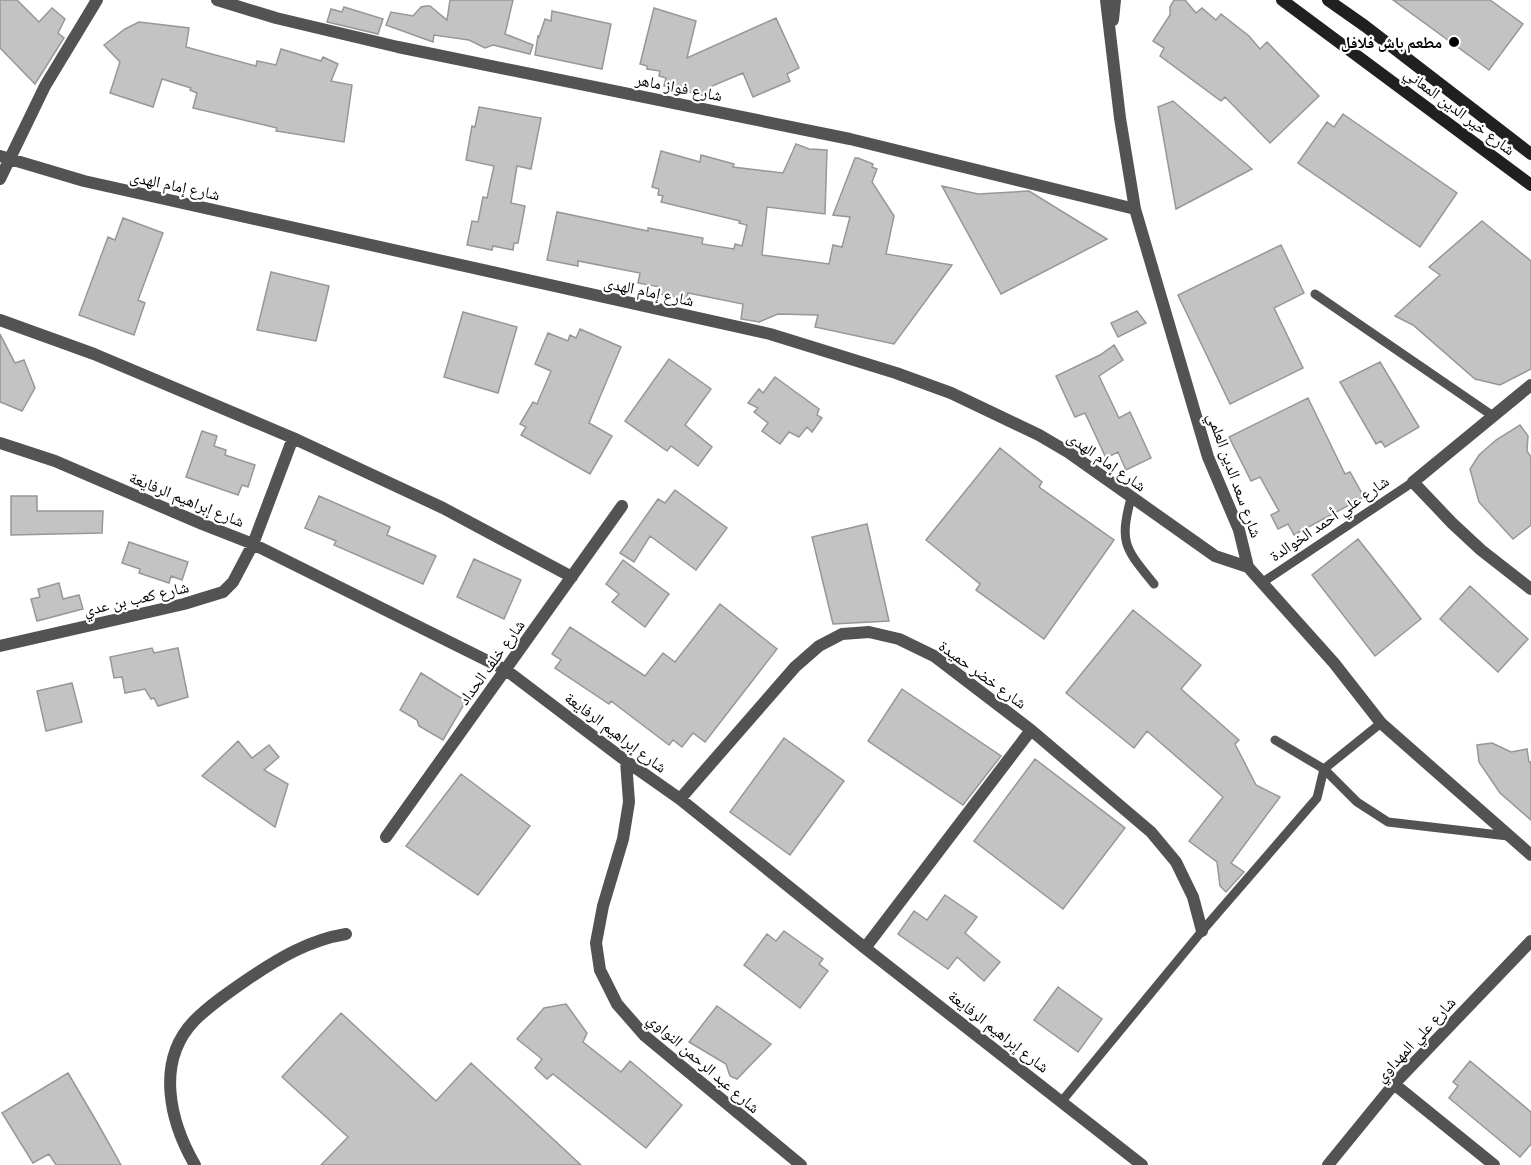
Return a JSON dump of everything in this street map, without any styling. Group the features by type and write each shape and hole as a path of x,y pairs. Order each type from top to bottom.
{"street":[{"path":"0,179 4,158 98,0"},
{"name":"شارع فواز ماهر","path":"217,0 276,18 398,47 850,139 1135,209"},
{"path":"1106,0 1111,36"},
{"path":"1111,36 1115,0"},
{"name":"شارع خير الدين المعاني","path":"1282,0 1531,185"},
{"name":"شارع خير الدين المعاني","path":"1328,0 1531,154"},
{"name":"شارع سعد الدين العلمي","path":"1111,36 1120,118 1135,209 1208,457 1239,530 1248,567"},
{"name":"شارع إمام الهدى","path":"4,158 84,182 770,334 896,373 970,402 1040,435 1068,452 1215,556 1248,567"},
{"path":"0,320 94,354 293,438 443,508 572,577"},
{"name":"شارع علي أحمد الخوالدة","path":"1531,385 1413,482 1459,530 1531,589"},
{"name":"شارع كعب بن عدي","path":"0,646 213,597 223,592 233,582 253,544 293,438"},
{"name":"شارع إبراهيم الرفايعة","path":"0,443 55,461 202,525 253,544 506,670 680,799 865,948 1142,1165"},
{"name":"شارع خلف الحداد","path":"386,837 622,506"},
{"path":"1248,567 1334,663 1382,723 1531,855"},
{"name":"شارع خضر حميدة","path":"680,799 795,667 819,646 842,634 869,632 899,639 933,656 1031,730 1151,832 1176,862 1193,897 1202,931"},
{"path":"865,948 1031,730"},
{"name":"شارع عبد الرحمن النواوي","path":"626,761 629,802 623,839 603,906 596,943 600,970 617,1004 645,1036 801,1165"},
{"path":"195,1165 175,1122 170,1088 172,1060 178,1044 193,1022 202,1014 219,999 264,968 301,946 328,936 346,934"},
{"name":"شارع علي المهداوي","path":"1328,1165 1394,1084 1531,941"},
{"path":"1394,1084 1494,1165"}],"lane":[{"path":"1315,294 1493,416"},
{"name":"شارع علي أحمد الخوالدة","path":"1263,582 1413,482"},
{"path":"1131,498 1124,524 1128,552 1154,584"},
{"path":"1062,1101 1202,931 1317,798 1324,769 1382,723"},
{"path":"1275,740 1324,769 1357,802 1389,822 1508,836"}],"building":[{"path":"0,0 17,0 39,22 52,8 65,19 58,33 64,38 35,84 0,48"},
{"path":"450,0 513,0 505,34 533,45 530,54 493,45 485,48 469,40 434,35 433,42 386,25 391,12 413,16 421,7 426,6 430,6 447,20"},
{"path":"1174,0 1185,0 1196,13 1202,8 1216,20 1221,14 1249,36 1260,49 1267,42 1319,96 1270,143 1225,97 1221,101 1160,56 1164,48 1153,41 1170,15 1170,7"},
{"path":"1393,0 1490,0 1523,24 1489,70"},
{"path":"344,7 383,19 378,34 327,22 331,9 342,12"},
{"path":"654,8 696,21 687,58 776,18 799,68 787,74 790,81 753,97 743,73 712,86 710,97 664,86 666,78 659,76 660,71 647,69 647,66 640,64"},
{"path":"552,11 611,24 602,69 535,55 538,36 545,19 551,21"},
{"path":"139,22 189,28 186,47 256,66 257,61 276,65 281,49 321,61 323,57 338,64 331,81 352,85 344,142 276,131 277,128 193,108 197,93 190,90 191,88 162,79 153,107 110,93 120,62 104,45 125,29"},
{"path":"1173,101 1252,169 1176,209 1158,107"},
{"path":"479,107 541,118 531,169 517,166 511,203 525,206 518,243 514,243 513,250 493,246 492,250 467,245 472,221 478,222 483,197 487,198 494,166 466,160 472,126 475,127"},
{"path":"1343,114 1457,193 1420,247 1298,163 1327,122 1334,127"},
{"path":"796,144 809,149 827,150 825,214 767,207 762,255 829,264 833,245 842,247 850,217 833,215 855,158 858,158 873,164 872,167 877,169 872,182 894,216 886,254 952,265 894,344 815,327 818,315 778,314 759,322 741,319 743,304 688,293 687,299 659,294 660,287 638,283 640,273 578,261 578,266 547,260 557,212 648,231 648,228 703,238 702,244 734,249 735,244 742,246 747,225 739,223 740,221 661,202 663,196 658,195 659,189 652,187 661,151 700,162 701,155 734,164 733,167 783,173"},
{"path":"942,186 978,194 1029,191 1107,239 1001,294"},
{"path":"123,218 163,233 138,300 145,303 134,335 79,315 108,237 115,240"},
{"path":"1482,221 1531,261 1531,369 1500,385 1475,379 1413,325 1395,316 1440,275 1429,267"},
{"path":"1281,245 1304,293 1274,308 1303,368 1230,404 1178,295"},
{"path":"271,272 329,286 316,341 257,330"},
{"path":"1137,311 1146,323 1118,337 1111,323"},
{"path":"463,312 517,327 498,393 444,377"},
{"path":"580,329 621,347 589,423 612,436 590,474 521,435 526,427 520,424 533,402 537,404 551,371 535,364 548,333 568,341 570,335 576,338"},
{"path":"0,334 15,363 24,360 35,388 22,411 0,402"},
{"path":"1114,345 1123,360 1099,376 1119,418 1130,412 1151,458 1126,470 1118,452 1106,458 1085,413 1075,417 1056,376 1100,355"},
{"path":"669,359 711,389 685,425 712,447 698,466 671,446 667,451 625,421"},
{"path":"1380,362 1419,427 1385,447 1381,441 1376,444 1340,382"},
{"path":"775,377 819,409 817,415 822,418 812,432 807,427 799,437 789,432 780,444 762,431 768,423 754,412 758,408 748,403 759,389 763,393"},
{"path":"1308,398 1345,474 1350,472 1364,497 1294,535 1288,524 1278,529 1271,515 1279,511 1260,477 1251,481 1229,437"},
{"path":"1520,425 1528,436 1527,451 1531,457 1531,525 1513,539 1479,502 1470,469 1479,455 1496,440"},
{"path":"202,431 217,436 214,446 226,450 225,455 255,465 248,487 242,485 238,495 186,477"},
{"path":"1000,448 1042,482 1039,487 1114,540 1044,639 976,590 980,584 926,540"},
{"path":"675,490 727,528 696,570 650,536 634,562 620,553 658,499 665,503"},
{"path":"11,496 37,496 37,511 103,511 102,533 11,535"},
{"path":"319,496 390,527 387,535 436,556 423,584 334,545 336,541 305,528"},
{"path":"867,524 889,621 833,624 812,537"},
{"path":"1358,539 1421,619 1375,656 1312,575"},
{"path":"129,542 188,562 182,580 171,576 169,583 139,573 140,569 122,563"},
{"path":"474,559 521,580 504,619 457,597"},
{"path":"623,560 669,594 645,627 612,602 619,594 606,584"},
{"path":"59,583 63,599 79,595 83,609 37,621 31,599 40,597 38,589"},
{"path":"1470,586 1528,639 1498,672 1440,619"},
{"path":"720,604 777,649 705,742 693,733 682,747 673,740 669,745 611,701 609,704 555,668 561,660 552,654 570,627 645,676 663,653 675,662"},
{"path":"1133,610 1201,665 1181,689 1239,740 1235,744 1256,785 1280,797 1231,863 1244,872 1226,892 1220,886 1217,862 1189,841 1223,797 1147,731 1134,748 1066,693"},
{"path":"152,648 154,653 178,648 188,697 158,706 145,689 125,693 122,677 114,678 110,657"},
{"path":"421,673 466,701 443,740 419,726 417,720 400,710"},
{"path":"72,683 82,722 46,731 37,691"},
{"path":"902,689 1001,756 963,805 868,741"},
{"path":"784,738 844,781 790,855 730,812"},
{"path":"238,741 252,758 269,745 279,757 264,770 288,784 275,827 202,776"},
{"path":"1492,743 1511,752 1527,749 1529,762 1531,762 1531,820 1500,793 1479,762 1477,745"},
{"path":"1035,759 1125,828 1063,909 974,841"},
{"path":"461,774 530,826 478,895 406,846"},
{"path":"945,895 977,917 965,933 1000,962 984,981 957,957 948,969 898,934 914,911 927,920"},
{"path":"784,931 823,959 819,964 828,971 800,1008 744,965 767,934 776,941"},
{"path":"1058,987 1102,1019 1078,1052 1034,1020"},
{"path":"566,1004 587,1033 583,1042 621,1072 630,1061 682,1105 646,1148 553,1074 547,1079 535,1068 542,1059 517,1039 544,1008"},
{"path":"717,1006 771,1044 737,1079 730,1076 726,1064 689,1042"},
{"path":"341,1013 436,1101 471,1063 581,1165 321,1165 348,1137 282,1077"},
{"path":"1470,1061 1531,1112 1531,1144 1520,1157 1449,1098 1458,1086 1453,1082"},
{"path":"68,1073 121,1165 56,1165 49,1154 33,1163 2,1113"}],"place":[{"name":"مطعم باش فلافل","path":"1454,42"}]}
